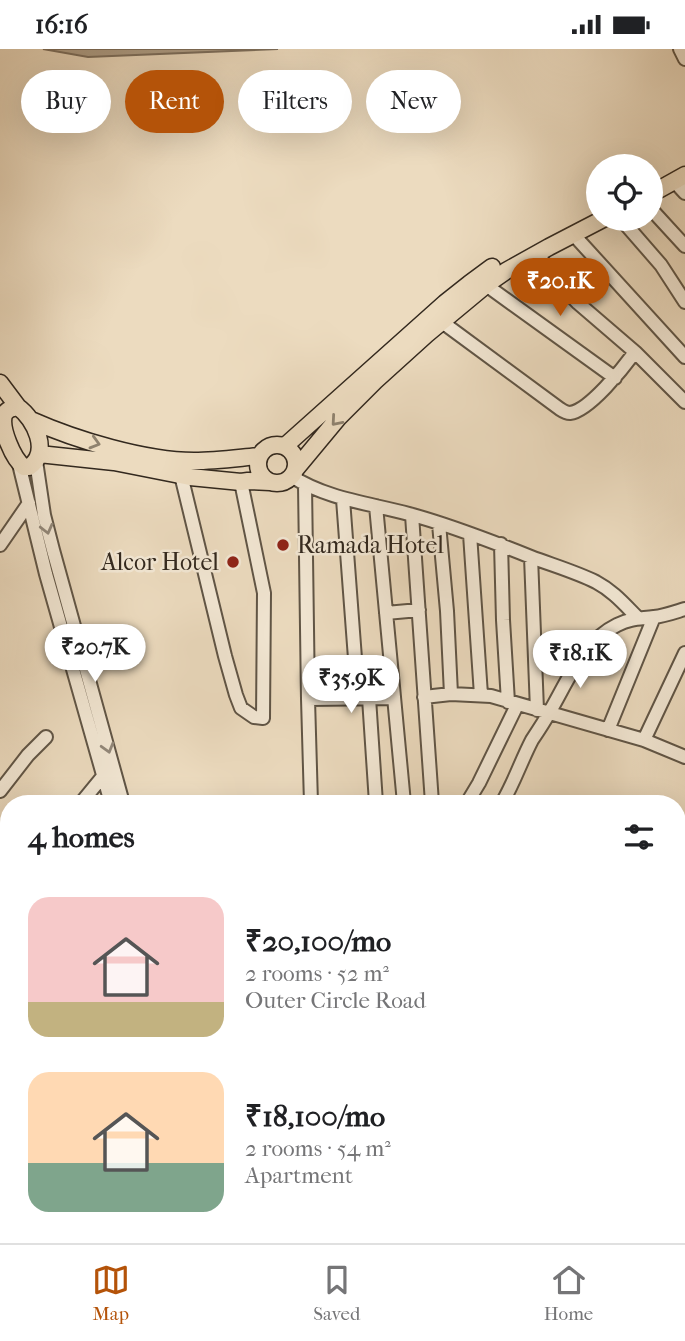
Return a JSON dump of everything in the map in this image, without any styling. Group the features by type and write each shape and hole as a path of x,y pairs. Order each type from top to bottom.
{"main road":[{"path":"663,175 685,163"},
{"path":"663,190 681,183"},
{"path":"37,458 114,462 181,475 241,482 277,483 297,477 354,401 442,322 486,285 540,246 586,218"},
{"path":"285,446 469,283 509,257 586,228"},
{"path":"0,383 8,441 19,464 29,467 37,458 39,442 31,419"},
{"path":"6,412 31,419 67,435 125,451 171,459 192,461 259,456"},
{"path":"270,482 261,476 258,466 259,456 270,446 285,446 290,450 296,463 297,477"}],"street":[{"path":"680,49 685,59"},
{"path":"663,222 685,246"},
{"path":"631,231 661,265 685,302"},
{"path":"573,235 685,357"},
{"path":"540,246 557,281 685,402"},
{"path":"486,285 615,378"},
{"path":"442,322 567,412 579,409 598,394 615,378 635,352"},
{"path":"37,458 44,515 121,795"},
{"path":"19,464 46,574 109,795"},
{"path":"181,475 236,695 241,708 254,717 263,718 264,593 241,482"},
{"path":"297,477 324,493 412,515 500,544 596,582 618,597 636,617"},
{"path":"297,477 311,795"},
{"path":"343,499 375,795"},
{"path":"0,545 29,503"},
{"path":"376,506 403,795"},
{"path":"412,515 431,795"},
{"path":"439,524 451,695"},
{"path":"470,534 481,695"},
{"path":"472,795 489,764 513,703 503,620 500,544"},
{"path":"531,557 543,711"},
{"path":"507,795 543,711 587,649 606,631 636,617 654,617 685,609"},
{"path":"386,613 419,610"},
{"path":"608,730 654,617"},
{"path":"644,740 685,653"},
{"path":"424,697 491,696 644,740 685,757"},
{"path":"307,699 394,698"},
{"path":"0,791 46,737"},
{"path":"88,795 104,775"}],"shaded area":[{"path":"43,49 278,49 88,57"}],"place":[{"name":"Ramada Hotel","path":"283,545"},
{"name":"Alcor Hotel","path":"233,562"}]}
